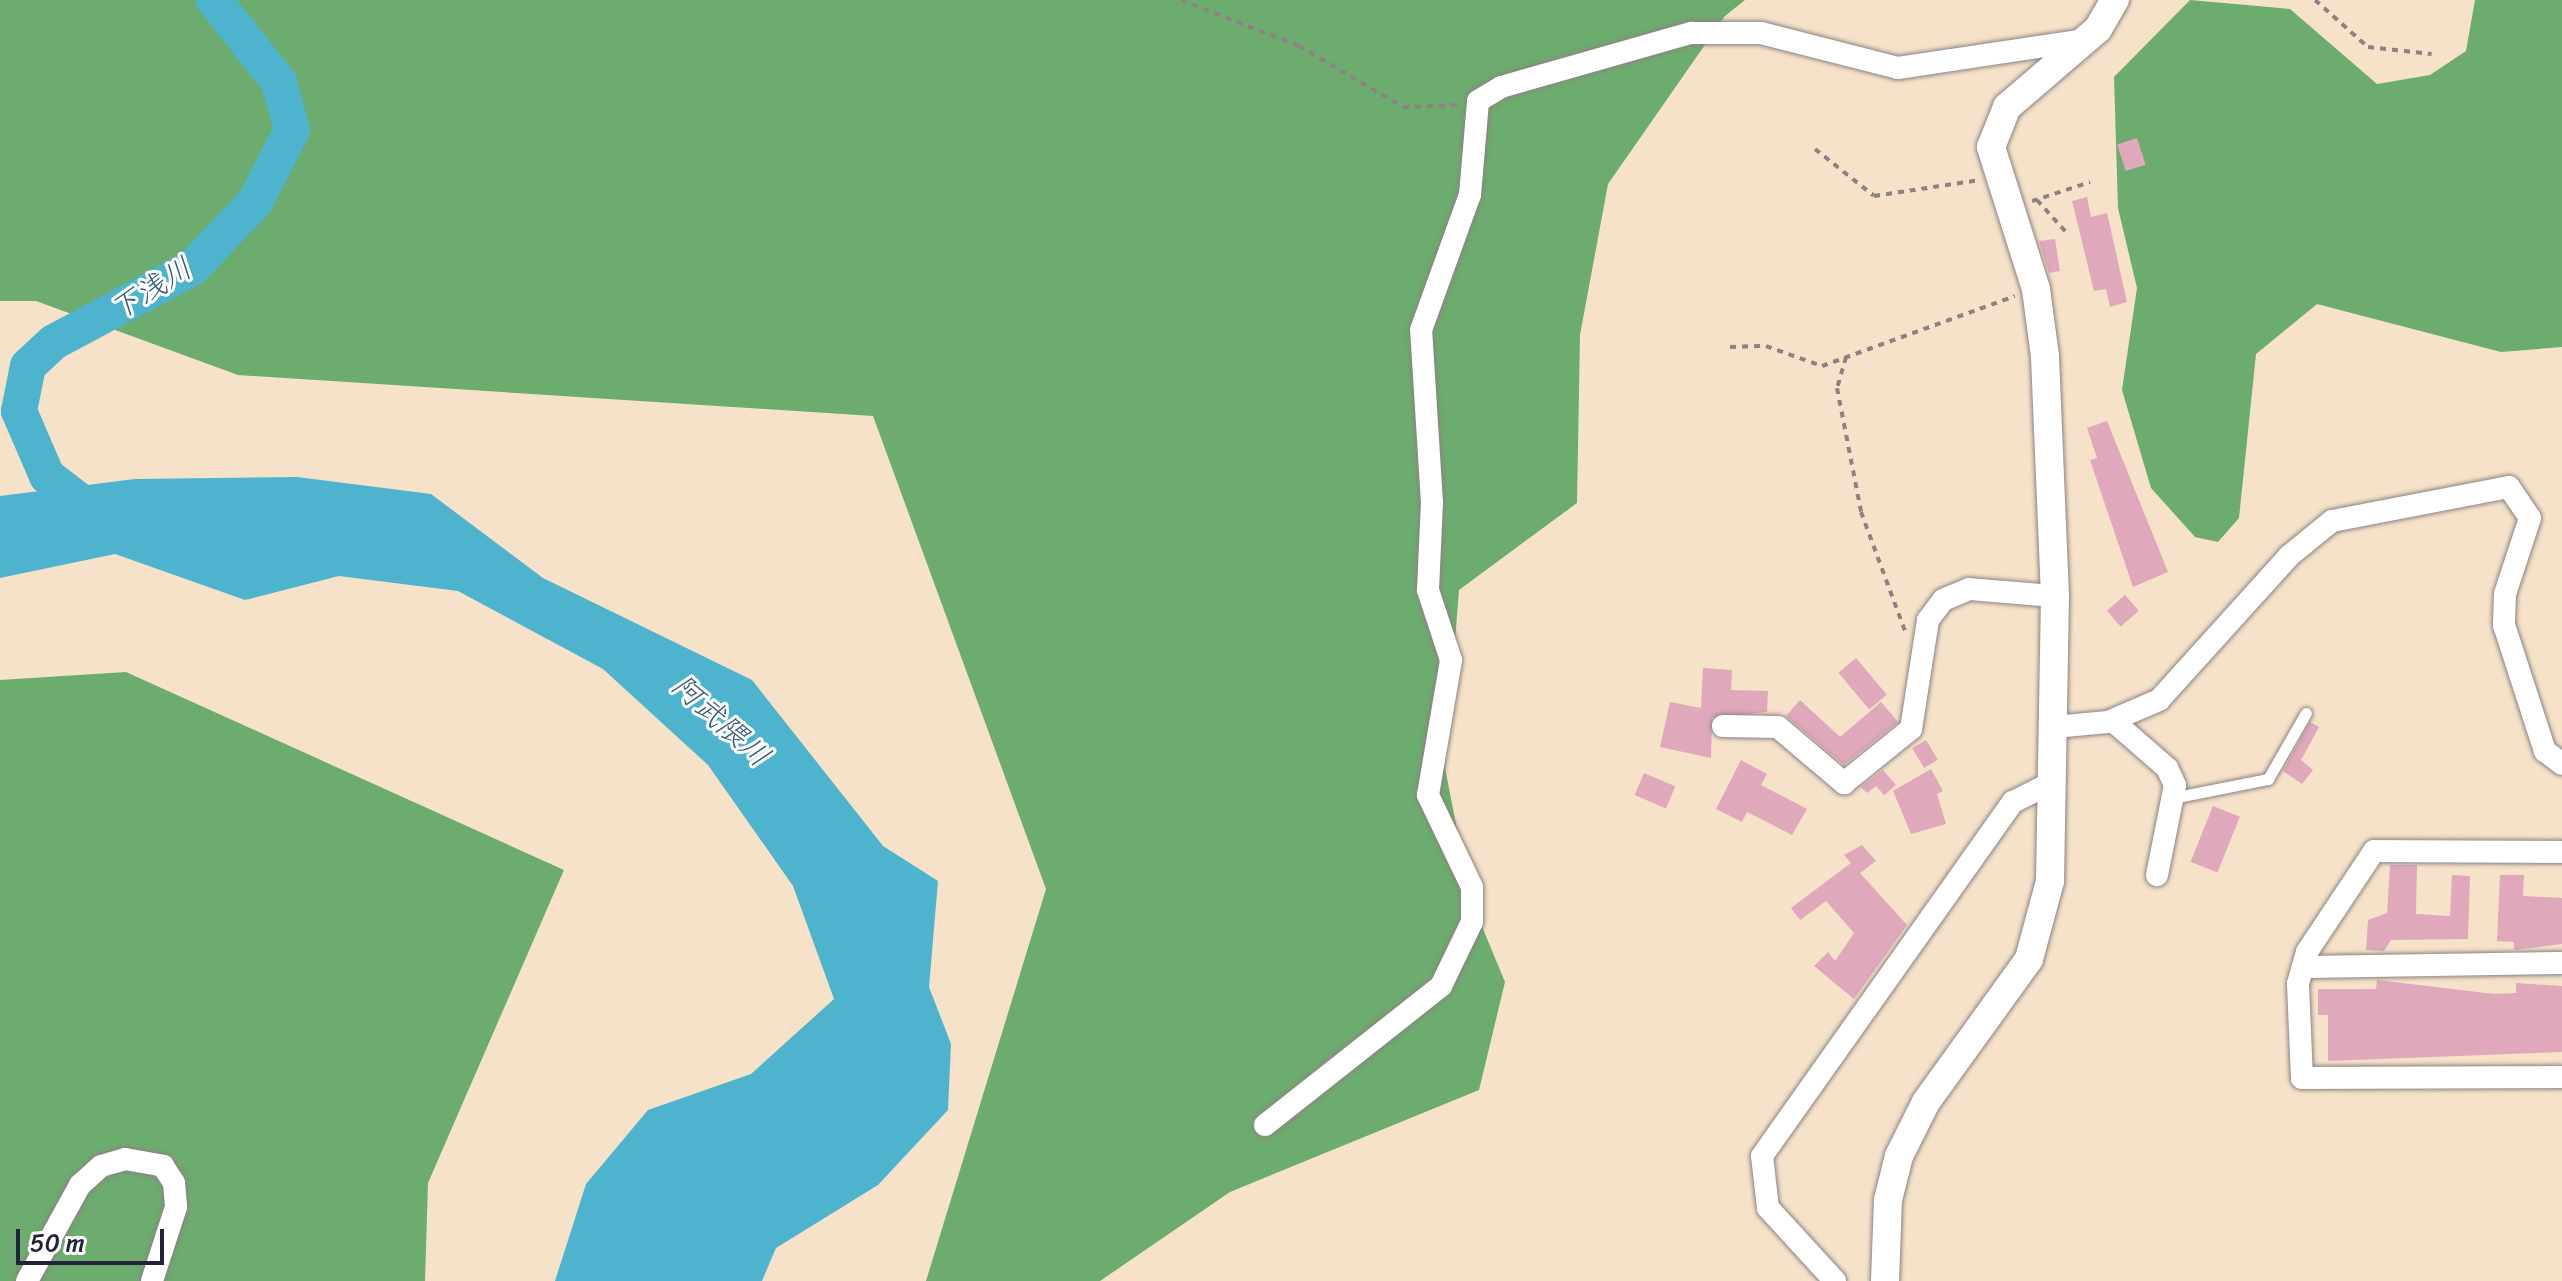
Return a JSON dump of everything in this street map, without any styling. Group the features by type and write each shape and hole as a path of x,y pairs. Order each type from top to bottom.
{"street":[{"path":"1885,1281 1888,1200 1908,1134 2036,944 2050,881 2055,596 2036,289 1990,157 2001,116 2086,40 2115,0"},
{"path":"1265,1125 1441,986 1472,922 1472,887 1428,795 1451,660 1428,590 1432,503 1421,330 1470,195 1478,101 1501,87 1691,33 1761,33 1898,68 2086,40"},
{"path":"2054,727 2113,721 2159,700 2323,526 2509,487 2530,518 2505,594 2504,625 2545,751 2562,764"},
{"path":"1723,726 1778,727 1844,783 1911,729 1928,620 1952,594 2055,596"},
{"path":"2113,721 2167,768 2177,797 2157,875"},
{"path":"1835,1281 1768,1208 1762,1156 2013,802 2051,783"},
{"path":"2562,852 2374,851 2303,967 2302,1078 2562,1077"},
{"path":"2303,967 2562,963"},
{"path":"27,1281 80,1185 101,1166 125,1159 163,1166 174,1183 176,1207 152,1281"}],"lane":[{"path":"2177,797 2268,779 2306,713"}],"path":[{"path":"1181,0 1309,51 1403,107 1478,101"},
{"path":"2315,0 2368,47 2432,54"},
{"path":"1815,149 1874,196 1998,177"},
{"path":"2008,208 2090,182"},
{"path":"2037,200 2065,231"},
{"path":"1730,347 1766,346 1822,366 2036,289"},
{"path":"1846,357 1837,388 1861,512 1897,615 1923,653"}],"green space":[{"path":"0,0 1745,0 1725,16 1608,184 1580,335 1577,503 1459,590 1445,768 1471,900 1505,982 1479,1090 1230,1192 1100,1281 926,1281 1046,889 873,416 238,375 36,301 0,301"},
{"path":"2190,0 2290,9 2377,84 2430,75 2466,51 2475,0 2562,0 2562,347 2501,352 2317,304 2256,354 2239,518 2218,542 2195,537 2151,488 2122,390 2137,288 2118,208 2114,77"},
{"path":"126,672 564,870 428,1183 425,1281 0,1281 0,680"}],"water":[{"name":"阿武隈川","path":"297,477 431,494 543,578 752,680 883,846 938,881 929,987 951,1044 948,1110 878,1185 776,1248 762,1281 555,1281 586,1184 648,1110 751,1074 834,999 793,886 708,765 603,669 458,591 339,576 245,600 115,554 0,578 0,496 135,479"}],"building":[{"path":"2137,138 2146,165 2126,171 2117,144"},
{"path":"2087,197 2091,217 2107,213 2127,302 2110,307 2106,289 2094,291 2072,201"},
{"path":"2055,239 2060,271 2049,273 2039,241"},
{"path":"2107,421 2168,572 2133,587 2090,460 2097,458 2087,428"},
{"path":"2125,595 2139,611 2121,627 2107,611"},
{"path":"1856,658 1887,695 1869,710 1838,673"},
{"path":"1703,668 1732,670 1731,690 1768,691 1767,712 1712,718 1711,758 1660,747 1670,702 1701,708"},
{"path":"1800,700 1840,737 1881,702 1898,722 1844,765 1786,716"},
{"path":"2310,722 2319,727 2301,760 2313,770 2302,784 2283,771"},
{"path":"1926,740 1938,760 1924,768 1912,748"},
{"path":"1741,760 1767,774 1761,785 1807,809 1792,835 1747,812 1742,822 1716,809"},
{"path":"1931,769 1943,791 1937,794 1946,824 1911,834 1893,791"},
{"path":"1883,770 1896,785 1884,795 1876,786 1867,793 1861,787"},
{"path":"1644,773 1675,786 1666,808 1635,795"},
{"path":"2213,806 2240,817 2217,872 2191,862"},
{"path":"1862,845 1876,861 1860,873 1907,925 1854,999 1814,966 1828,952 1835,961 1854,933 1826,901 1800,920 1791,908 1851,863 1844,855"},
{"path":"2390,865 2417,865 2416,914 2450,916 2452,875 2470,876 2468,939 2391,940 2384,951 2366,950 2368,920 2387,913"},
{"path":"2500,875 2524,875 2523,896 2562,898 2562,944 2514,950 2514,942 2497,941"},
{"path":"2377,980 2494,994 2516,993 2516,983 2562,986 2562,1052 2328,1061 2328,1015 2318,1015 2318,989 2376,989"}],"waterway":[{"name":"下浅川","path":"98,515 47,476 19,411 28,366 54,342 192,268 255,202 292,130 279,82 214,0"}]}
